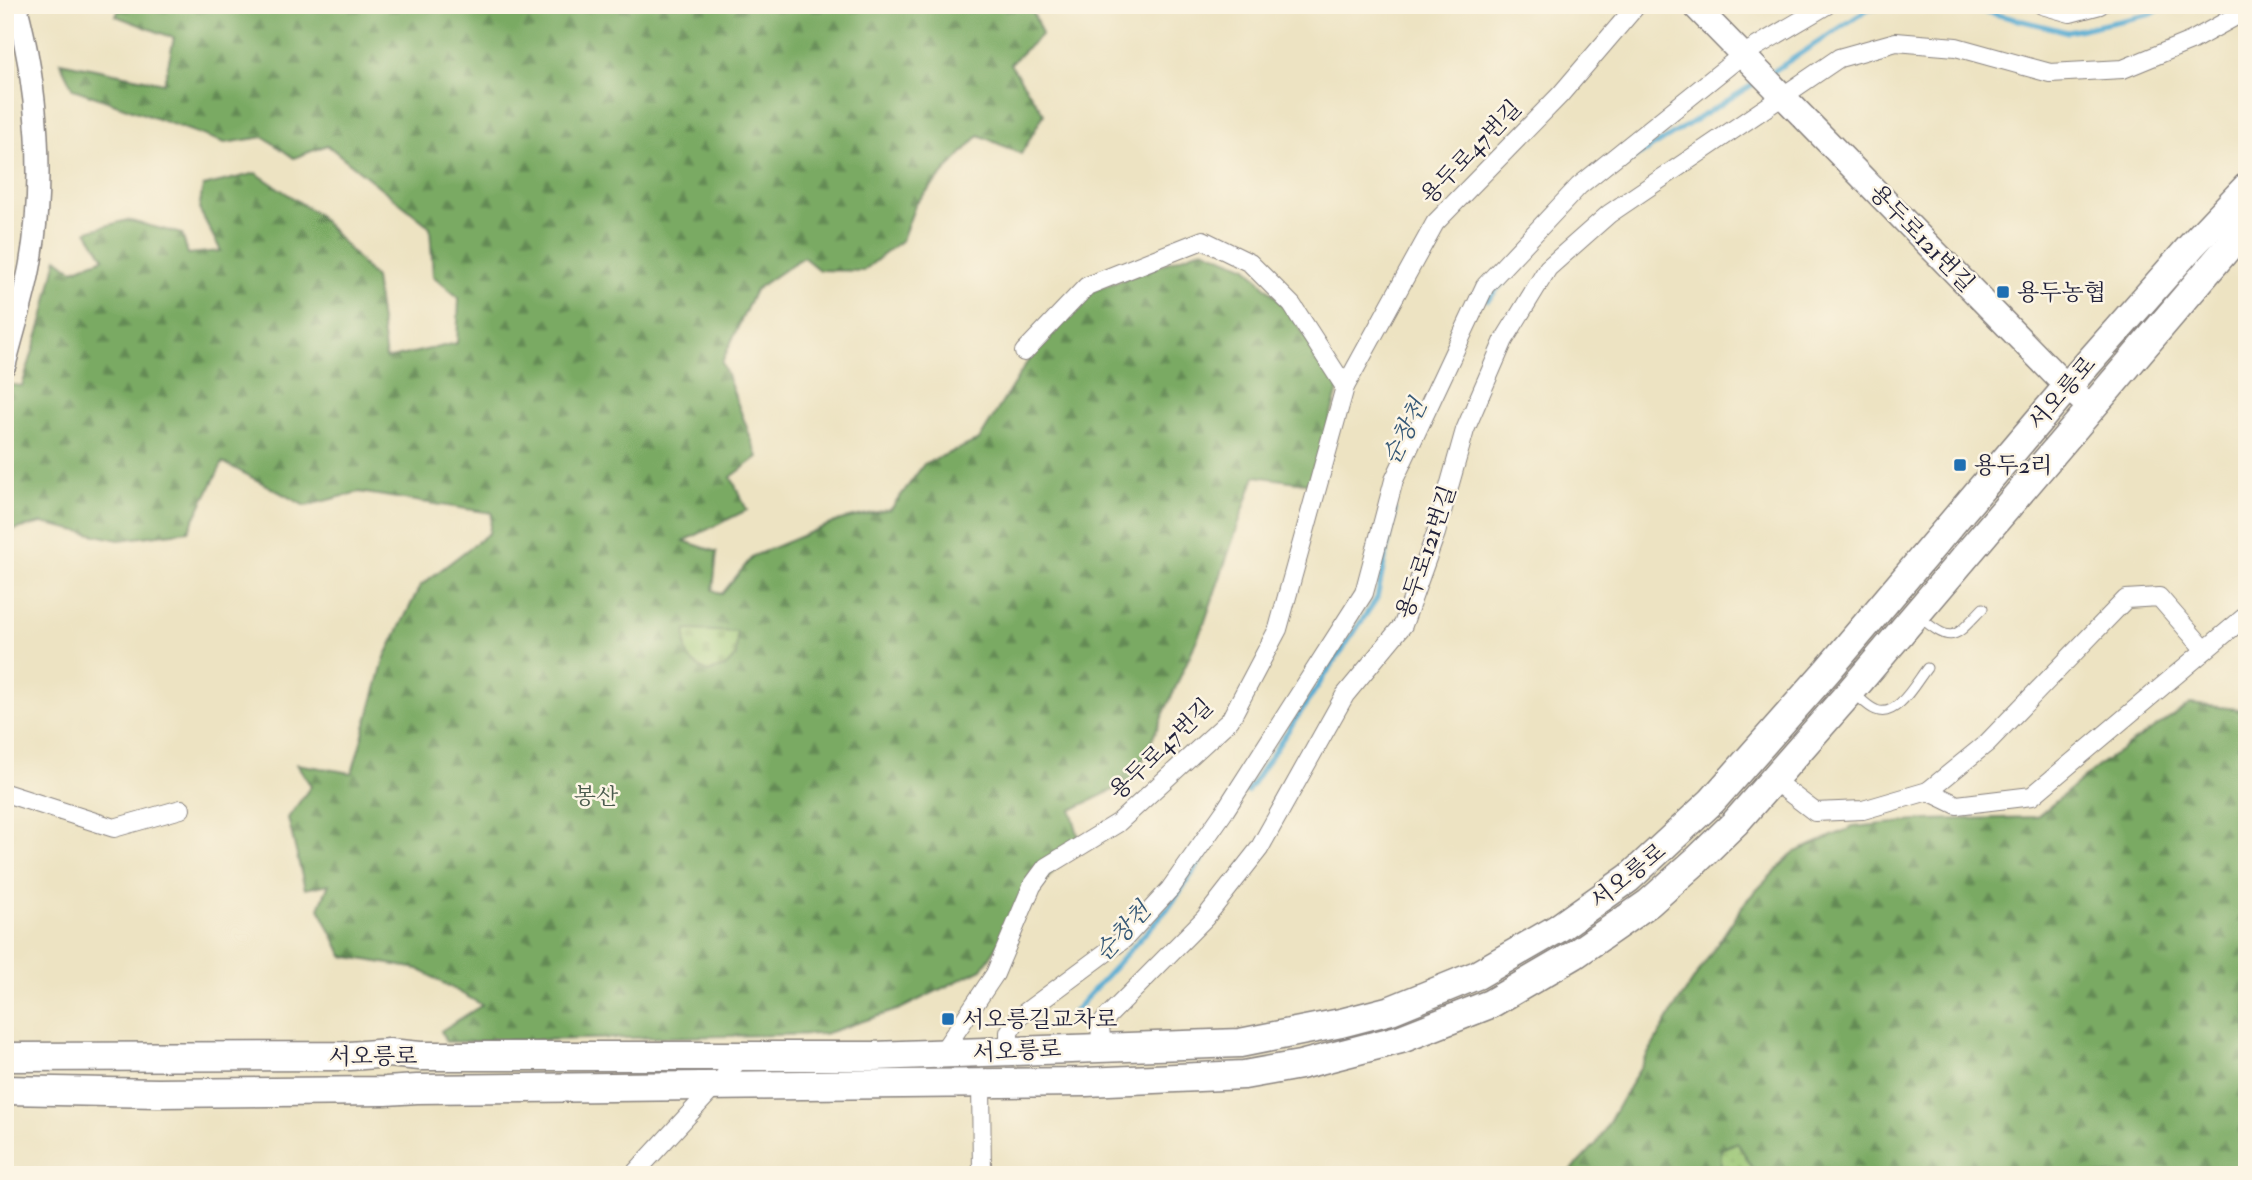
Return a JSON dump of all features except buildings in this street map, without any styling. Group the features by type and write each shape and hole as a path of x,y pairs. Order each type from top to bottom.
{"main road":[{"path":"1694,5 1779,92"},
{"name":"용두로121번길","path":"1779,92 2067,387 2091,408"},
{"name":"서오릉로","path":"5,1057 390,1054 741,1058 1009,1053 1240,1043 1391,1010 1477,975 1587,909 1629,878 1713,801 1827,671 2067,387 2247,187"},
{"name":"서오릉로","path":"5,1090 172,1093 981,1082 1086,1083 1244,1075 1312,1062 1401,1040 1490,1004 1605,935 1649,903 1698,860 1851,691 2247,225"}],"street":[{"path":"5,365 30,266 38,180 33,94 26,41 16,5"},
{"name":"용두로47번길","path":"941,1054 995,974 1032,886 1046,867 1118,823 1230,720 1278,629 1345,387 1435,223 1560,95 1637,5"},
{"path":"1009,1053 1009,1032 1019,1017 1124,939 1170,888 1224,812 1364,593 1394,480 1485,286 1578,186 1747,59 1827,5"},
{"path":"2042,5 2070,13 2100,5"},
{"path":"1779,92 1839,58 1896,42 1956,47 2049,73 2123,69 2191,41 2247,10"},
{"name":"용두로121번길","path":"1102,1047 1100,1027 1107,1017 1205,918 1259,849 1345,695 1403,625 1436,533 1465,430 1504,340 1548,268 1609,215 1779,92"},
{"path":"1024,352 1087,286 1203,240 1250,263 1292,305 1345,387"},
{"path":"1773,780 1815,812 1863,810 1928,791 1987,743 2126,599 2159,597 2205,650"},
{"path":"1928,791 1957,805 2032,796 2247,615"},
{"path":"5,793 114,828 181,809"},
{"path":"633,1175 741,1058"},
{"name":"서오릉로","path":"981,1082 982,1175"}],"lane":[{"path":"1915,613 1940,634 1951,635 1960,632 1983,608"},
{"path":"1851,691 1875,710 1885,712 1894,709 1927,668"}],"green space":[{"name":"봉산","path":"121,5 1030,5 1042,34 1010,64 1044,114 1021,154 979,135 916,203 902,240 863,271 819,270 803,257 755,290 722,362 758,457 731,477 747,510 684,541 717,552 713,590 722,594 753,556 840,520 891,509 924,464 979,440 1029,359 1092,291 1203,249 1247,267 1286,308 1339,387 1311,484 1255,476 1204,624 1134,780 1071,810 1079,838 1008,930 982,969 900,1009 824,1034 446,1042 441,1031 482,1005 418,969 343,956 319,908 329,884 305,889 288,818 311,786 297,764 352,773 385,657 420,586 489,533 492,513 359,492 305,506 223,462 188,531 119,540 42,523 5,532 5,384 22,386 43,319 57,258 73,270 104,258 87,231 127,220 182,234 188,254 221,251 199,209 203,186 256,173 317,214 375,278 386,359 457,343 459,298 433,276 430,227 327,145 294,158 264,137 225,143 73,89 60,62 164,83 174,38 116,16"},
{"path":"686,630 737,632 736,656 725,667 708,672 688,656"},
{"path":"2190,704 2247,710 2247,1175 1757,1175 1737,1142 1721,1149 1721,1175 1567,1175 1597,1143 1672,1012 1746,901 1793,853 1853,827 1927,820 2037,817 2102,763"},
{"path":"1737,1142 1757,1175 1721,1175 1721,1149"}],"waterway":[{"name":"순창천","path":"1771,73 1870,8 1915,5"},
{"name":"순창천","path":"1958,5 2068,32 2152,14 2166,5"},
{"name":"순창천","path":"1596,182 1760,80"},
{"name":"순창천","path":"1488,300 1543,237"},
{"name":"순창천","path":"1247,792 1377,598 1395,510"},
{"name":"순창천","path":"1070,1016 1170,906 1213,843"}],"place":[{"name":"용두농협","path":"2003,292"},
{"name":"용두2리","path":"1960,465"},
{"name":"서오릉길교차로","path":"948,1019"}]}
